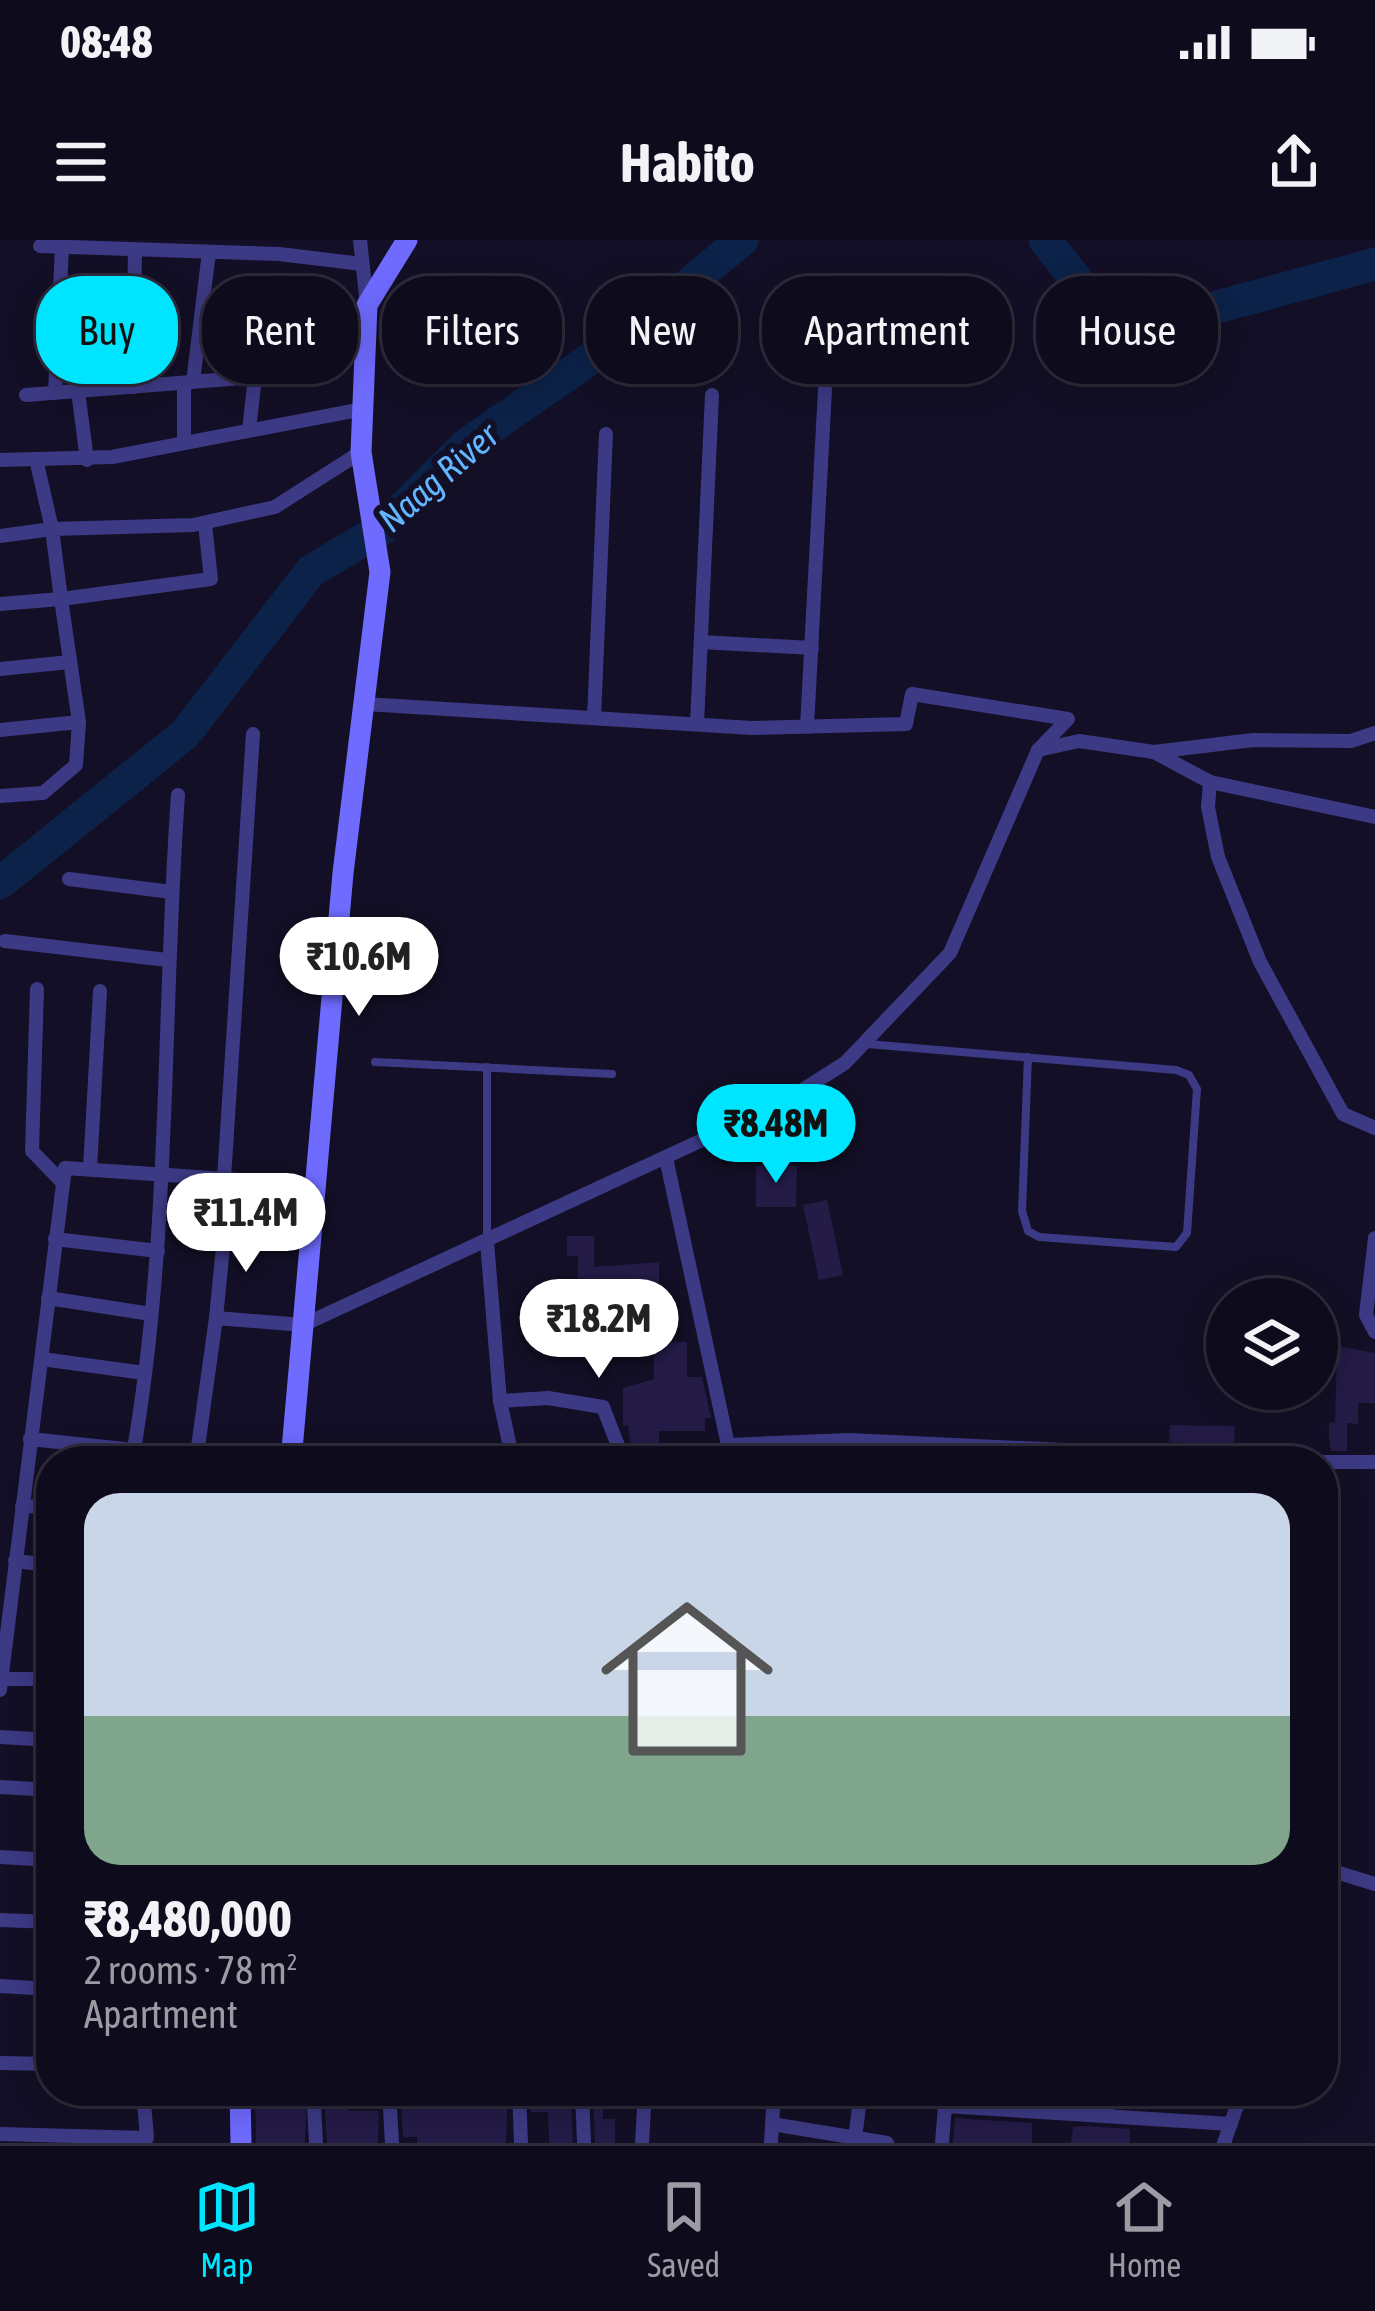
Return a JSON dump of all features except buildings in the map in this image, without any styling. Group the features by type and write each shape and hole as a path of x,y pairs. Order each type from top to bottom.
{"street":[{"path":"292,1446 343,873 380,572 361,452 367,305 360,240"},
{"path":"367,305 406,240"},
{"path":"40,246 362,264"},
{"path":"55,393 62,247"},
{"path":"133,387 135,250"},
{"path":"184,442 209,252"},
{"path":"26,395 255,376 249,430"},
{"path":"807,727 825,388"},
{"path":"78,391 87,460"},
{"path":"697,724 712,395"},
{"path":"0,460 87,460 363,409"},
{"path":"594,718 606,434"},
{"path":"0,536 52,529 205,524 215,516 275,507 361,452"},
{"path":"0,796 43,793 76,765 79,722 52,529 35,459"},
{"path":"0,604 211,579 205,524"},
{"path":"701,642 812,648"},
{"path":"0,669 70,662"},
{"path":"216,1318 303,1325 782,1103 866,1044 950,952 1038,750 1068,719 911,694 906,724 807,727 365,704"},
{"path":"0,730 79,722"},
{"path":"1038,750 1079,741 1154,752 1252,740 1351,741 1375,733"},
{"path":"224,1178 253,734"},
{"path":"1154,752 1210,782 1375,817"},
{"path":"1210,782 1208,807 1218,857 1260,962 1343,1114 1375,1128"},
{"path":"134,1446 165,1173 167,960 178,795"},
{"path":"69,879 171,892"},
{"path":"5,940 167,960"},
{"path":"37,989 32,1151 63,1184"},
{"path":"90,1169 100,991"},
{"path":"665,1158 728,1445 849,1440 892,1446"},
{"path":"0,1690 65,1168 316,1185"},
{"path":"198,1446 225,1227"},
{"path":"1375,1238 1371,1315 1375,1332"},
{"path":"56,1239 158,1251"},
{"path":"487,1241 500,1401 510,1446"},
{"path":"48,1298 151,1314"},
{"path":"42,1359 144,1373"},
{"path":"500,1401 548,1398 603,1407 618,1446"},
{"path":"30,1439 70,1446"},
{"path":"848,1446 849,1440"},
{"path":"1338,1462 1375,1462"},
{"path":"22,1506 36,1506"},
{"path":"15,1561 36,1563"},
{"path":"1,1679 36,1679"},
{"path":"0,1737 36,1739"},
{"path":"0,1787 36,1789"},
{"path":"0,1857 36,1859"},
{"path":"1338,1873 1375,1884"},
{"path":"0,1920 36,1921"},
{"path":"0,1986 36,1988"},
{"path":"0,2063 36,2064"},
{"path":"0,2134 23,2139 147,2141 144,2106"},
{"path":"240,2106 241,2143"},
{"path":"314,2106 316,2143"},
{"path":"390,2106 392,2143"},
{"path":"520,2106 521,2143"},
{"path":"583,2106 584,2143"},
{"path":"642,2143 644,2106"},
{"path":"771,2143 773,2106"},
{"path":"855,2139 859,2106"},
{"path":"942,2143 945,2106"},
{"path":"990,2106 1231,2124"},
{"path":"1027,2112 1028,2106"},
{"path":"1106,2116 1107,2106"},
{"path":"1224,2143 1237,2106"},
{"path":"772,2124 887,2143"}],"lane":[{"path":"866,1044 1028,1058 1189,1075 1197,1089 1187,1233 1176,1246 1039,1237 1028,1231 1022,1211 1028,1058"},
{"path":"375,1062 612,1074"},
{"path":"487,1067 487,1241"}],"waterway":[{"name":"Naag River","path":"0,883 185,734 311,571 383,528 467,444 642,323 742,240"},
{"name":"Naag River","path":"1045,240 1111,324 1217,307 1375,264"}]}
